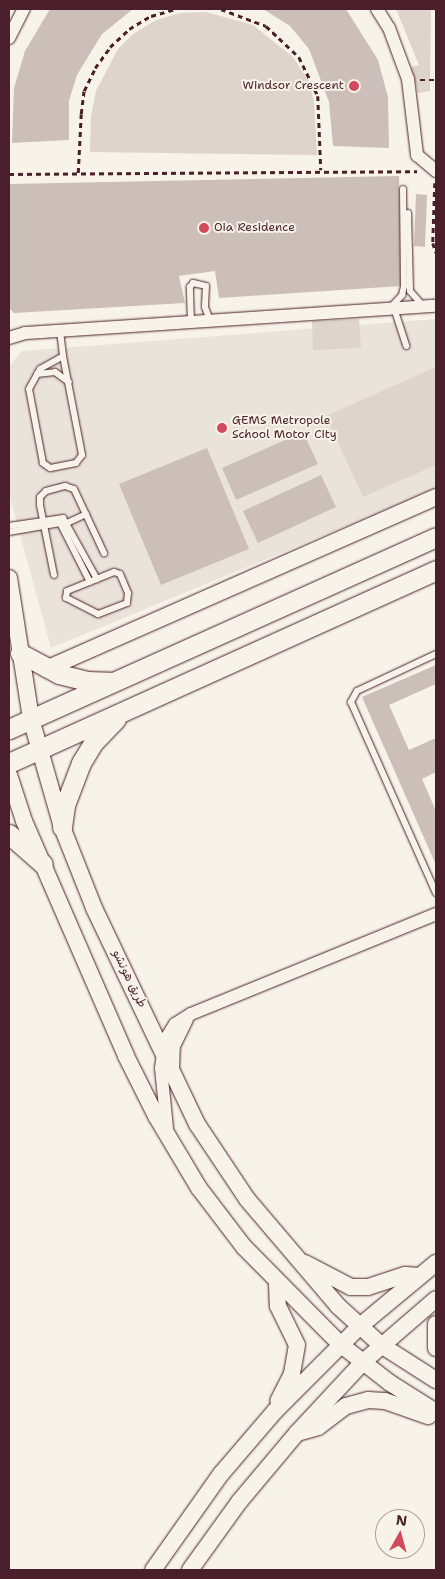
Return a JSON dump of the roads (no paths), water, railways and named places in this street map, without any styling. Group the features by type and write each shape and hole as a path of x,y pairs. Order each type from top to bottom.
{"main road":[{"path":"9,729 436,537"},
{"path":"9,763 436,570"},
{"path":"20,653 46,669 73,679 116,682"},
{"path":"62,827 70,790 81,762 93,744 124,711"},
{"path":"9,834 43,864"}],"street":[{"path":"9,38 24,9"},
{"path":"377,9 389,28 408,79 415,147 422,162 436,171"},
{"path":"9,338 60,331 430,306"},
{"path":"46,669 436,497"},
{"name":"طريق هونشو","path":"9,578 12,631 20,653 38,750 62,827 94,908 173,1070 190,1110 227,1171 297,1261 381,1345 436,1380"},
{"path":"9,775 43,864 126,1056 171,1143 215,1208 277,1283 340,1344 436,1412"},
{"path":"171,1143 162,1106 163,1049 168,1032 190,1014 436,914"},
{"path":"173,1070 176,1040 190,1014"},
{"path":"297,1261 311,1265 332,1280 350,1287 368,1287 406,1276 420,1276"},
{"path":"152,1570 221,1474 275,1411 340,1344 436,1263"},
{"path":"275,1411 292,1374 297,1345 278,1306 277,1283"},
{"path":"190,1570 239,1502 297,1433 363,1362 436,1299"},
{"path":"436,1324 436,1348"},
{"path":"297,1433 318,1427 346,1406 368,1400 391,1403 436,1418"}],"lane":[{"path":"406,346 392,308 402,295 404,286 405,189 410,291 430,306"},
{"path":"190,322 190,287 193,283 206,286 206,307 210,320"},
{"path":"60,331 82,455 76,463 50,468 42,458 30,394 36,374 63,356"},
{"path":"36,374 55,372 70,383"},
{"path":"54,575 39,501 42,494 65,486 77,492 104,553"},
{"path":"66,523 86,514"},
{"path":"9,532 60,517 66,523 94,581"},
{"path":"9,526 43,522 60,523 94,581"},
{"path":"118,573 128,592 129,601 98,614 66,598 67,591 94,581 118,573"},
{"path":"436,654 357,691 351,702 436,893"}],"place":[{"name":"Windsor Crescent","path":"354,86"},
{"name":"Oia Residence","path":"204,228"},
{"name":"GEMS Metropole School Motor City","path":"222,428"}]}
